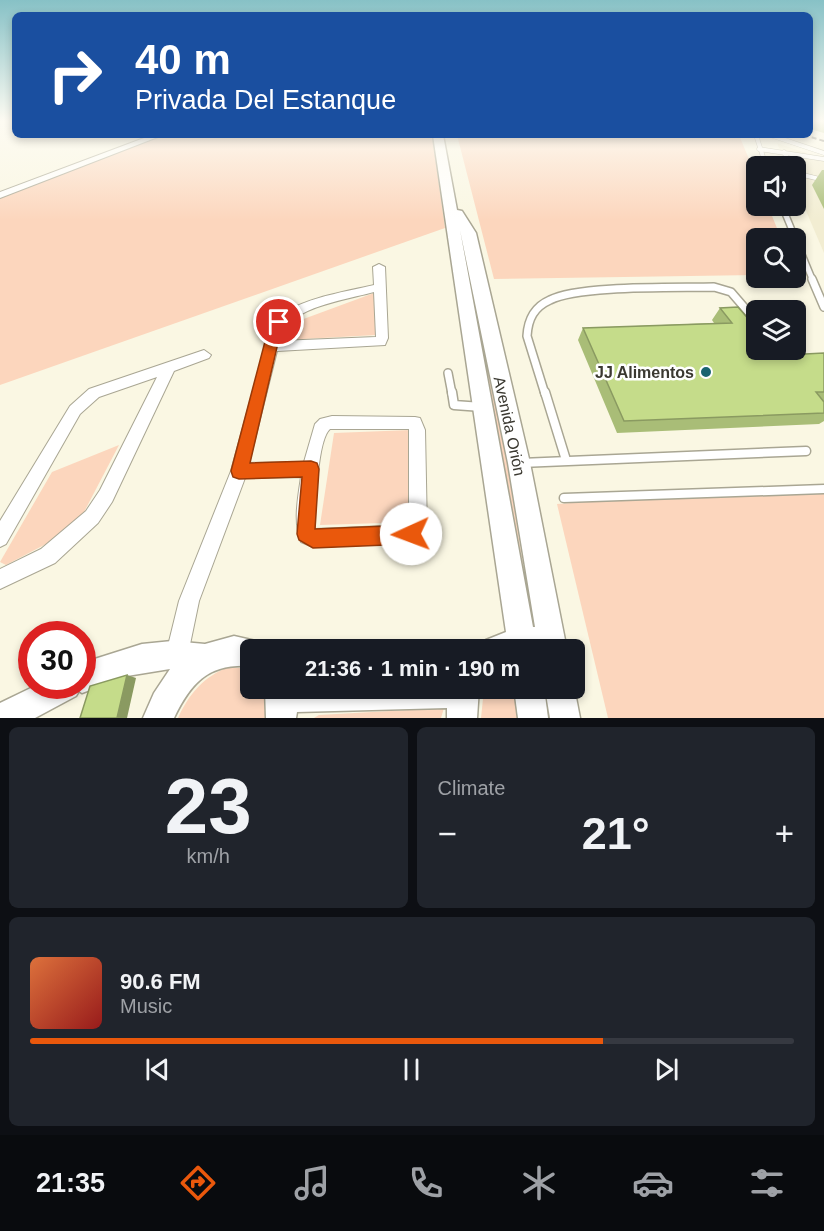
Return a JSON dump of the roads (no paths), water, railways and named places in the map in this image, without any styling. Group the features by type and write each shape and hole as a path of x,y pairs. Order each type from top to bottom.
{"street":[{"path":"0,195 110,154"},
{"name":"Avenida Orión","path":"442,154 484,407 513,639"},
{"name":"Avenida Orión","path":"452,208 469,233 519,463 552,639"},
{"path":"270,346 380,342 382,338 379,267"},
{"path":"158,718 190,656 189,601 239,471 270,346 279,322 300,311 380,287"},
{"path":"0,538 79,405 94,393 204,355"},
{"path":"0,579 48,556 92,517 106,496 168,368"},
{"path":"415,423 417,430 418,531 411,534 309,537 306,531 311,469 320,430 324,424 415,423"},
{"path":"239,471 311,469"},
{"path":"96,673 132,659 190,656 240,650"},
{"path":"3,718 40,699"},
{"path":"530,699 533,718"},
{"path":"562,699 565,718"},
{"path":"281,701 463,700"}],"lane":[{"path":"793,154 824,159"},
{"path":"806,176 824,180"},
{"path":"786,216 824,307"},
{"path":"566,460 527,336 527,325 534,308 548,299 566,293 714,287 731,292 746,309"},
{"path":"448,373 454,405 484,407"},
{"path":"519,463 806,451"},
{"path":"564,498 824,489"}],"place":[{"name":"JJ Alimentos","path":"706,372"}]}
